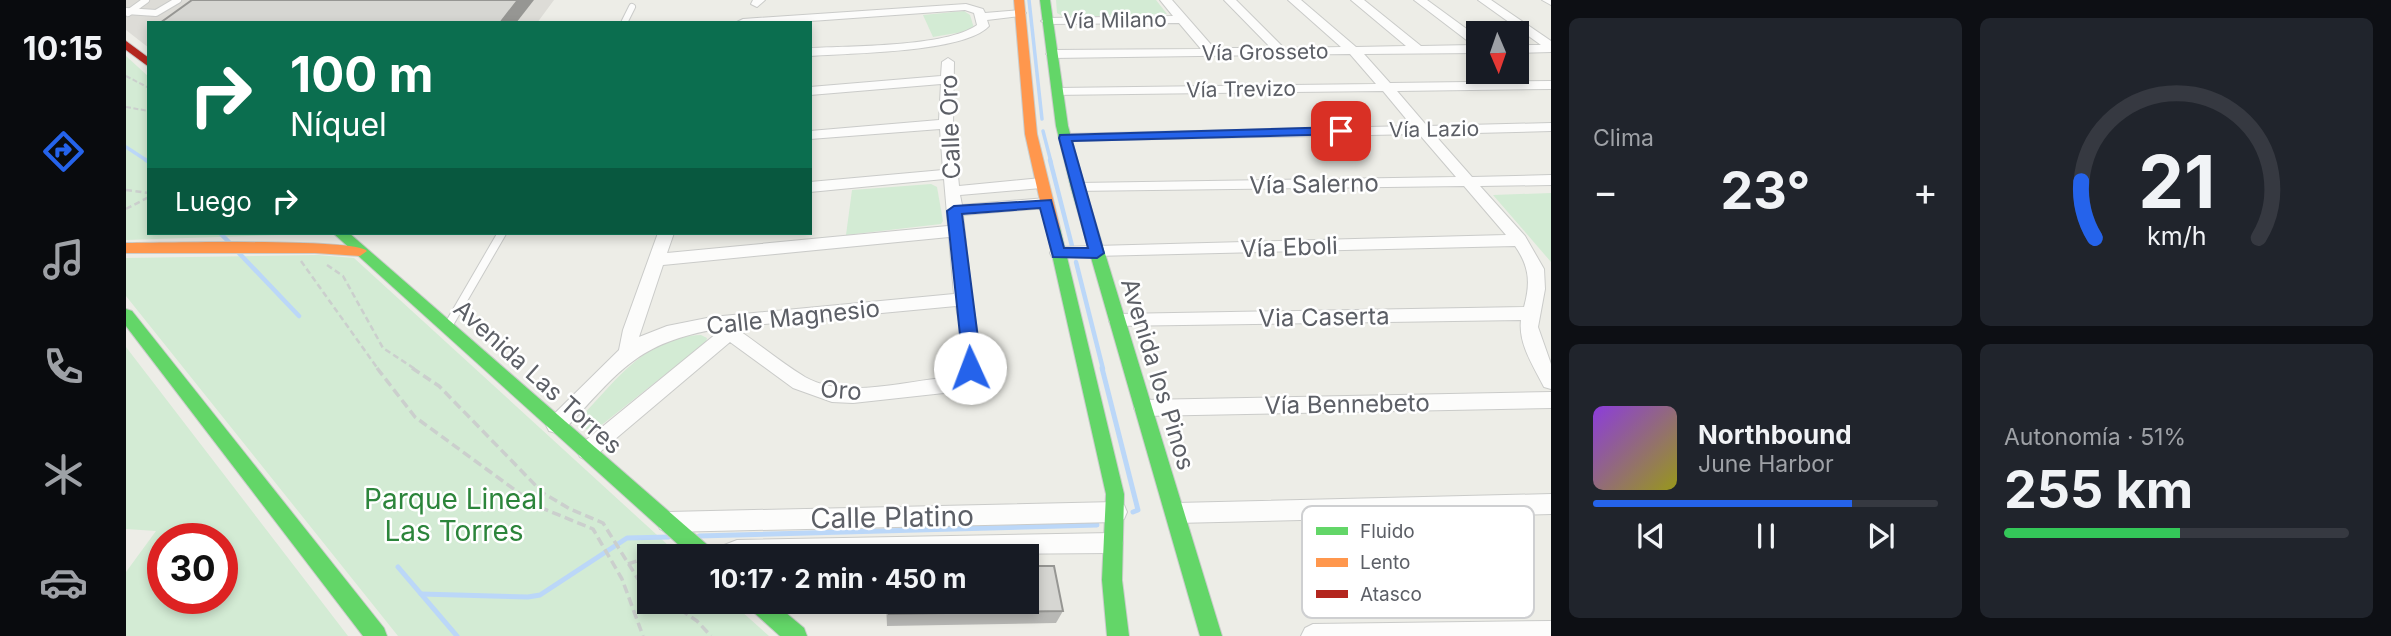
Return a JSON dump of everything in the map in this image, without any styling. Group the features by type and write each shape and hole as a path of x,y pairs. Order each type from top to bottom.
{"street":[{"name":"Avenida los Pinos","path":"1045,0 1057,92 1077,188 1211,636"},
{"path":"1166,0 1212,53"},
{"path":"1230,0 1282,52"},
{"path":"1294,0 1353,51 1387,87 1519,240 1538,273 1538,288 1530,313 1529,329 1551,382"},
{"path":"1357,0 1418,50"},
{"path":"1420,0 1466,34"},
{"path":"1484,0 1551,47"},
{"path":"751,13 966,7 982,21"},
{"path":"982,21 1020,14 1029,125 1115,494 1113,597 1118,636"},
{"name":"Vía Milano","path":"1047,21 1182,19"},
{"path":"812,52 926,43 977,33 982,21"},
{"path":"126,44 147,62"},
{"path":"1530,48 1551,47"},
{"name":"Vía Grosseto","path":"1052,54 1466,49"},
{"name":"Calle Oro","path":"812,91 948,71 946,124 963,299 972,354 970,368 962,377 944,385"},
{"name":"Vía Trevizo","path":"1057,92 1551,85"},
{"path":"812,135 946,124"},
{"path":"1029,125 1064,132"},
{"name":"Vía Lazio","path":"1064,132 1551,127"},
{"path":"812,187 951,174"},
{"name":"Vía Salerno","path":"1077,188 1551,180"},
{"path":"953,191 1041,183"},
{"path":"954,211 1046,203"},
{"path":"656,260 957,231"},
{"path":"312,257 338,235"},
{"name":"Avenida Las Torres","path":"342,235 692,544"},
{"path":"556,425 627,352 665,235"},
{"name":"Vía Eboli","path":"1058,253 1519,240"},
{"path":"126,248 312,257 360,251"},
{"name":"Calle Magnesio","path":"627,352 668,333 963,299"},
{"name":"Via Caserta","path":"1118,321 1530,313"},
{"path":"126,315 376,636"},
{"path":"587,451 723,328"},
{"name":"Oro","path":"723,328 800,383 815,390 853,395 944,385"},
{"name":"Vía Bennebeto","path":"1144,408 1551,400"},
{"path":"1468,506 1551,504"},
{"path":"1176,513 1302,510"},
{"name":"Calle Platino","path":"668,522 1116,512"},
{"name":"Calle Platino","path":"1039,544 1112,543"},
{"path":"771,614 796,636"},
{"path":"1313,636 1551,633"}],"lane":[{"path":"127,12 146,0"},
{"path":"127,12 156,13 178,0"},
{"path":"625,21 632,7"},
{"path":"448,326 501,235"}],"path":[{"path":"126,76 147,86"},
{"path":"126,107 147,111"},
{"path":"126,190 147,195"},
{"path":"126,208 147,196"},
{"path":"637,575 603,523 570,509 543,493 439,386 383,348 343,276 312,257 302,263 402,403 415,416 537,506 593,529 622,579 643,636"},
{"path":"628,564 637,561"},
{"path":"687,614 711,636"}],"shaded area":[{"path":"126,0 554,0 538,21 147,21 147,46 126,30"}],"green space":[{"path":"1056,0 1156,0 1167,14 1064,17 1057,13"},
{"path":"964,11 970,15 974,28 933,37 923,15"},
{"path":"126,56 147,75 147,235 280,235 126,240"},
{"path":"931,184 937,187 943,221 941,224 846,235 852,190"},
{"path":"1551,193 1551,262 1493,195"},
{"name":"Parque Lineal Las Torres","path":"318,255 354,258 667,544 637,544 637,614 744,614 769,636 398,636 126,296 126,258"},
{"path":"701,335 707,338 706,342 599,427 588,430 579,426 581,417 620,375 648,352 681,337"},
{"path":"126,347 348,636 126,636 126,572 147,543 147,614 238,614 238,523 147,523 147,530 126,529"}],"building":[{"path":"192,0 518,0 502,21 163,21"},
{"path":"1039,566 1054,566 1063,611 1039,611"}],"waterway":[{"path":"1029,0 1042,119"},
{"path":"1043,131 1051,162"},
{"path":"126,147 147,161"},
{"path":"1050,160 1072,246"},
{"path":"222,235 231,244"},
{"path":"237,251 299,316"},
{"path":"1076,262 1103,369"},
{"path":"1102,368 1138,510 1133,512"},
{"path":"699,536 1097,525"},
{"path":"421,594 528,597 540,595 627,538 669,537"},
{"path":"398,567 421,594"},
{"path":"421,594 457,636"}],"traffic: fast":[{"path":"1045,0 1062,126 1078,188 1211,636"},
{"path":"1053,228 1115,494 1112,580 1118,636"},
{"path":"342,235 691,544"},
{"path":"126,315 376,636"},
{"path":"771,614 796,636"}],"traffic: slow":[{"path":"1019,0 1031,134 1053,228"},
{"path":"126,248 315,248 360,251"}],"traffic: jam":[{"path":"126,44 147,62"}],"route":[{"path":"970,368 972,354 954,211 1046,203 1058,253 1097,253 1065,138 1341,131"}]}
